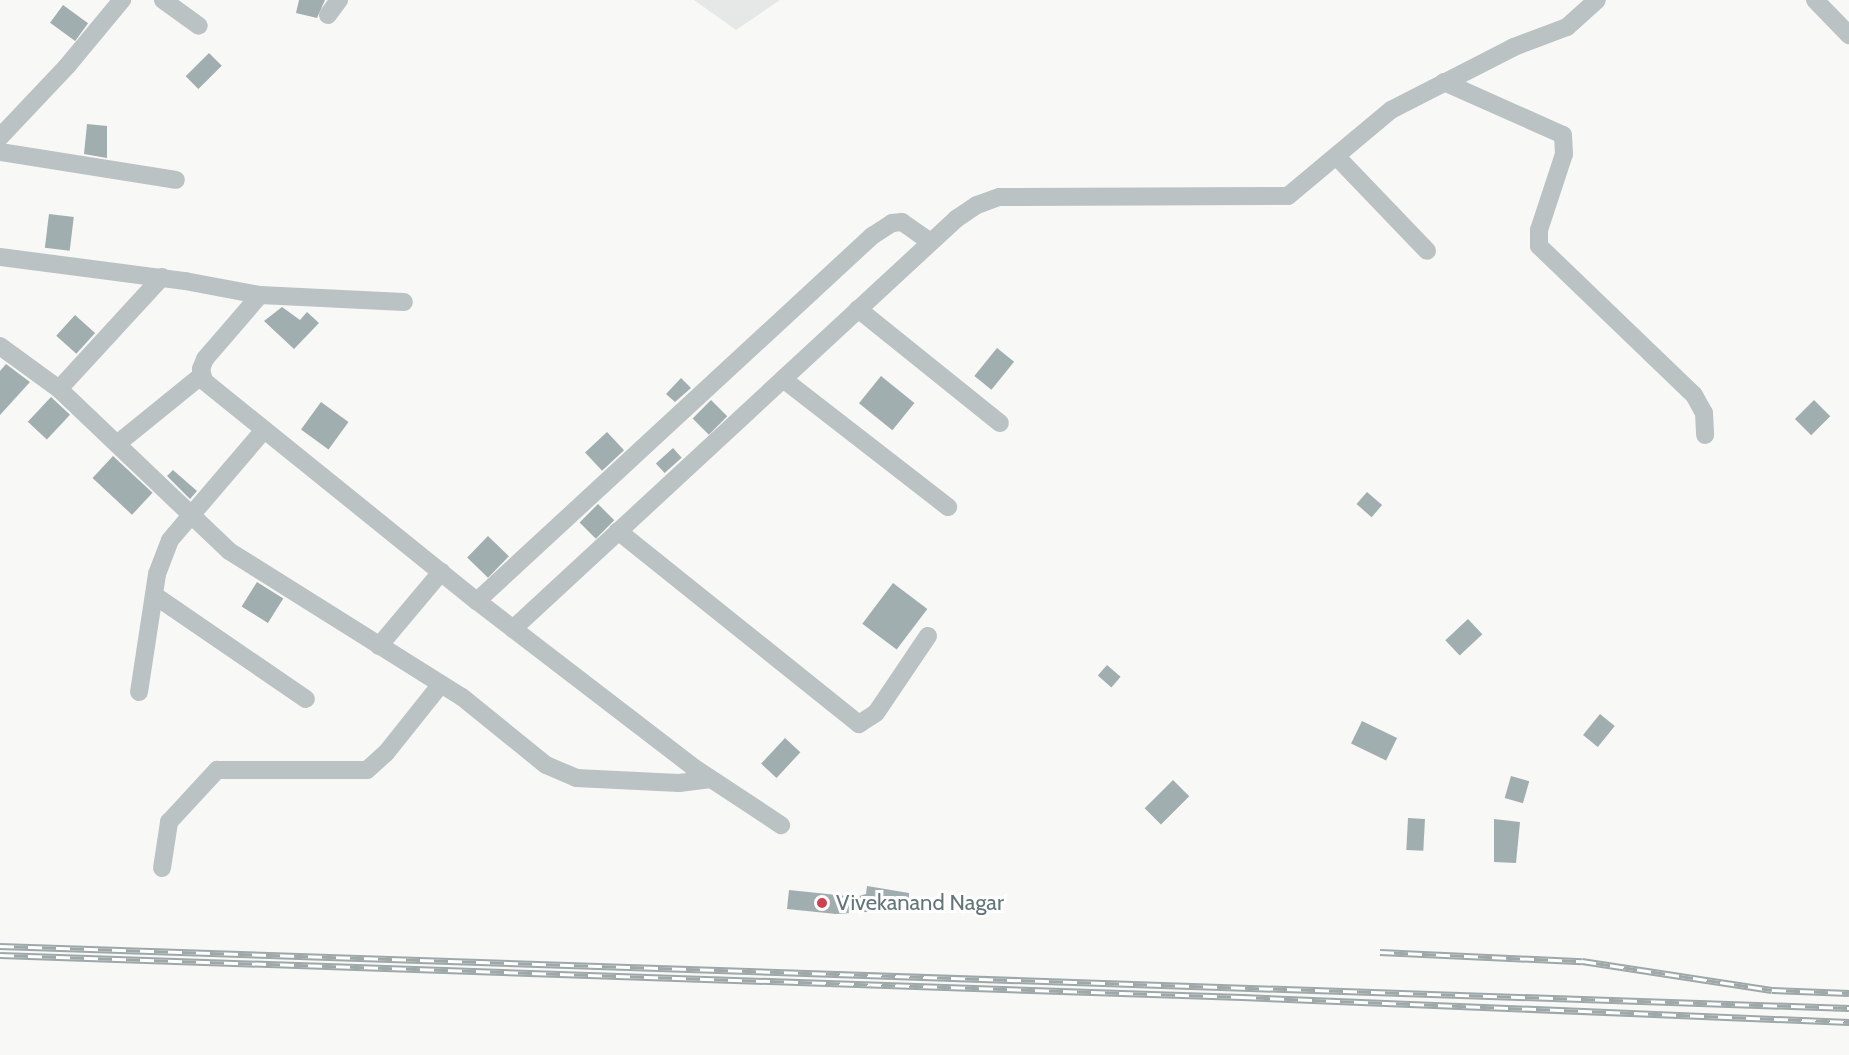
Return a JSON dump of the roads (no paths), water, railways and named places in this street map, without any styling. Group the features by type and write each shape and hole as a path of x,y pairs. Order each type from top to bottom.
{"street":[{"path":"0,137 68,65 122,0"},
{"path":"163,0 199,26"},
{"path":"328,15 339,0"},
{"path":"513,628 956,219 999,197 1277,197 1296,192 1391,110 1514,47 1567,27 1597,0"},
{"path":"1815,0 1849,35"},
{"path":"1444,82 1563,135 1564,154 1539,230 1539,246 1694,395 1704,413 1706,435"},
{"path":"0,152 176,180"},
{"path":"1336,157 1427,251"},
{"path":"477,601 872,236 892,223 902,222 931,242"},
{"path":"0,257 162,277 260,296 404,302"},
{"path":"59,389 162,277"},
{"path":"117,444 201,376 205,359 260,296"},
{"path":"858,309 1000,423"},
{"path":"0,346 59,389 229,551 441,684 560,773 576,778 679,783 711,779"},
{"path":"201,376 264,430 477,601 711,779 781,825"},
{"path":"783,379 948,507"},
{"path":"139,692 154,595 170,540 264,430"},
{"path":"618,531 859,724 868,721 876,713 928,636"},
{"path":"379,645 441,572"},
{"path":"154,595 306,699"},
{"path":"162,868 170,822 217,770 367,770 386,753 441,684"}],"railway":[{"path":"0,946 1849,1008"},
{"path":"1380,952 1582,961 1772,990 1849,993"},
{"path":"0,955 1242,997 1849,1022"}],"place":[{"name":"Vivekanand Nagar","path":"822,903"}]}
